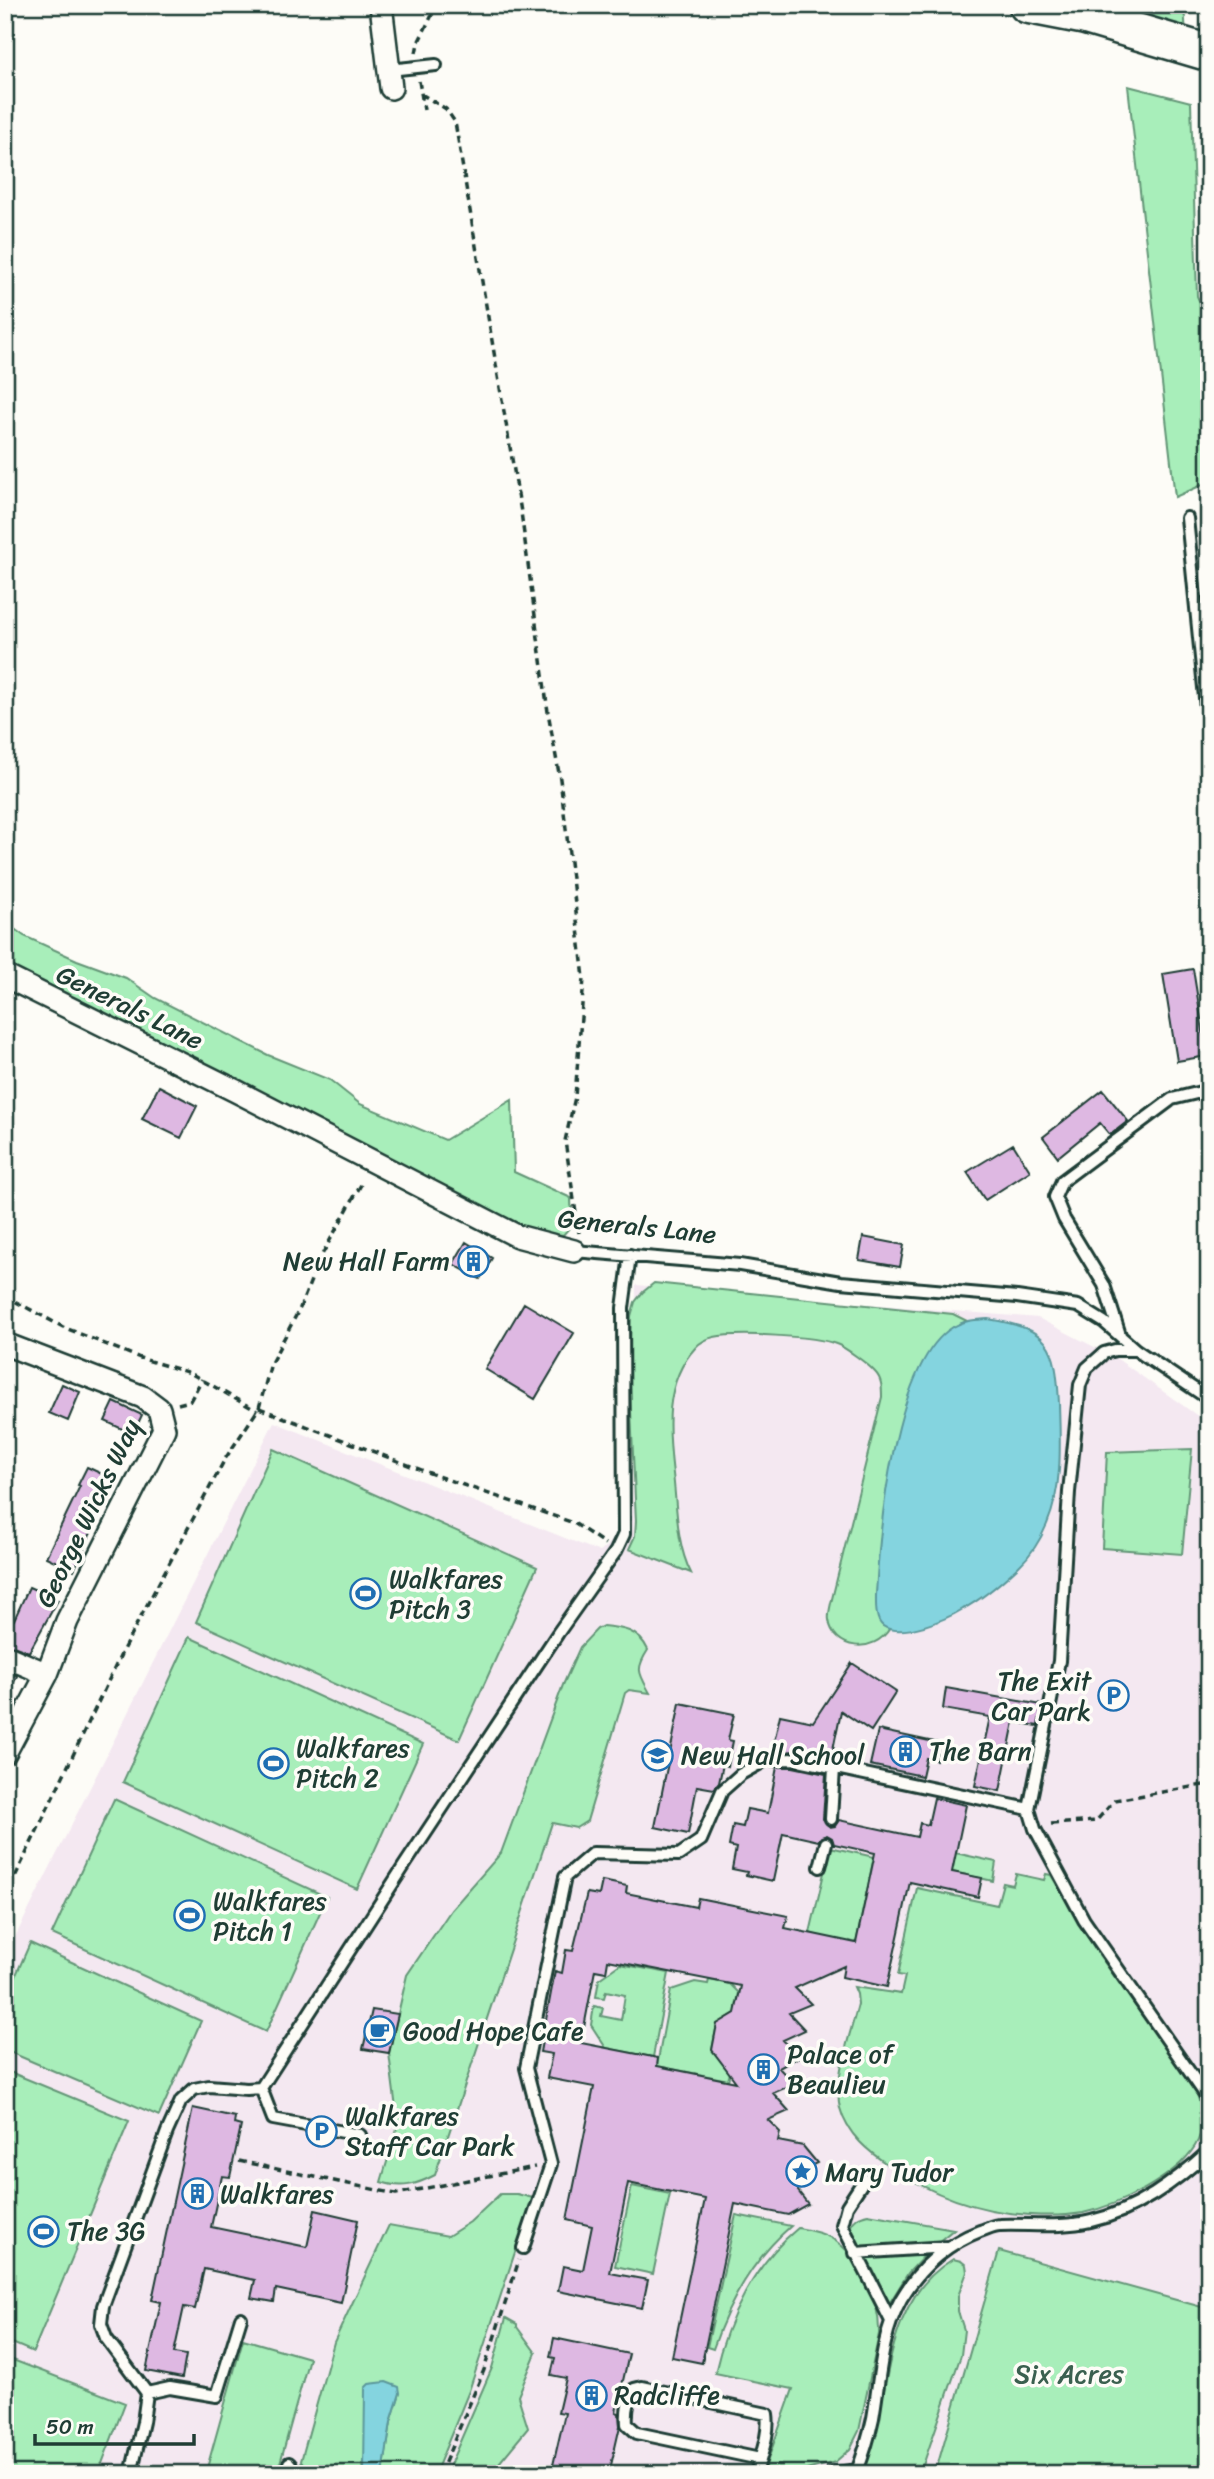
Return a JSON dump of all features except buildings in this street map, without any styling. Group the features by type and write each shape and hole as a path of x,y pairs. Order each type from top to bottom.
{"highway":[{"path":"1027,5 1084,16 1209,53"}],"street":[{"path":"381,5 390,79"},
{"name":"Generals Lane","path":"5,976 374,1161 517,1236 579,1252"},
{"name":"George Wicks Way","path":"5,1344 142,1398 159,1409 164,1429 67,1621 47,1674 5,1753"},
{"path":"5,1656 47,1674"}],"lane":[{"path":"390,79 436,65"},
{"path":"1187,518 1209,738"},
{"path":"1120,1338 1104,1285 1064,1219 1055,1197 1062,1181 1172,1100 1209,1090"},
{"name":"Generals Lane","path":"579,1252 740,1265 841,1282 1017,1297 1078,1306 1104,1322 1136,1350 1209,1399"},
{"path":"261,2088 624,1534 623,1308 630,1255"},
{"path":"1136,1350 1104,1353 1087,1368 1080,1385 1069,1492 1059,1661 1029,1809 1035,1829 1084,1920 1209,2100"},
{"path":"523,2248 551,2164 526,2068 565,1877 593,1853 679,1855 701,1840 722,1791 741,1774 766,1760 794,1759 1029,1809"},
{"path":"831,1819 834,1768"},
{"path":"820,1867 826,1843"},
{"path":"131,2474 143,2422 146,2393 106,2338 102,2324 103,2306 110,2284 181,2101 194,2089 209,2086 261,2088"},
{"path":"261,2088 273,2119 360,2135"},
{"path":"855,2253 947,2247 997,2225 1063,2225 1091,2221 1145,2200 1177,2180 1209,2151"},
{"path":"864,2180 847,2206 842,2225 891,2321"},
{"path":"831,2474 857,2472 872,2420 891,2321 917,2276 947,2247"},
{"path":"146,2393 170,2388 217,2396 241,2318"},
{"path":"756,2474 760,2459 767,2430 767,2414 642,2387 634,2389 630,2396 626,2413 627,2424 636,2432 760,2459"},
{"path":"289,2462 298,2474"}],"path":[{"path":"424,110 421,94 446,109 455,122 521,512 548,712 561,779 584,987 575,1097 565,1141 579,1252"},
{"path":"5,1898 124,1648 225,1459 258,1409 271,1363 300,1308 319,1260 374,1161"},
{"path":"5,1296 63,1327 140,1358 190,1373 258,1409 440,1477 574,1523 616,1550"},
{"path":"159,1409 190,1401 202,1379"},
{"path":"1047,1825 1096,1821 1115,1800 1209,1784"},
{"path":"239,2161 396,2193 551,2164"},
{"path":"440,2474 484,2370 523,2248"}],"shaded area":[{"name":"New Hall School","path":"636,1285 1038,1318 1116,1358 1209,1424 1209,2474 5,2474 5,1957 274,1422 600,1552 632,1521"}],"green space":[{"path":"1131,5 1184,5 1186,36 1133,20"},
{"path":"1128,86 1191,102 1197,296 1209,323 1209,482 1175,497"},
{"path":"5,922 24,936 126,978 155,998 268,1055 330,1080 360,1104 445,1140 512,1100 514,1172 571,1198 572,1225 563,1235 529,1231 5,977"},
{"path":"654,1283 953,1314 967,1321 952,1328 899,1430 886,1498 876,1596 883,1626 890,1628 883,1637 865,1645 846,1643 832,1630 829,1620 882,1397 882,1387 875,1372 857,1356 836,1344 794,1337 740,1335 712,1338 697,1345 678,1376 673,1391 669,1424 678,1525 682,1550 691,1573 629,1549 635,1536 636,1521 629,1366 631,1316 635,1302"},
{"name":"Walkfares Pitch 3","path":"273,1449 537,1567 459,1740 196,1622"},
{"path":"1192,1449 1182,1554 1102,1548 1107,1452"},
{"path":"603,1626 630,1631 644,1643 648,1650 641,1662 640,1672 650,1693 629,1690 625,1693 587,1821 576,1828 552,1823 435,2175 409,2185 381,2182 398,2125 389,2053 407,1975 451,1910 501,1853 563,1685 580,1647"},
{"name":"Walkfares Pitch 2","path":"189,1637 423,1744 357,1889 123,1782"},
{"name":"Walkfares Pitch 1","path":"114,1799 327,1897 266,2032 52,1934"},
{"path":"830,1847 874,1857 856,1943 850,1941 848,1947 810,1933"},
{"path":"942,1850 996,1862 993,1881 926,1866"},
{"path":"1016,1874 1044,1880 1046,1874 1051,1875 1095,1949 1195,2090 1200,2103 1201,2132 1186,2158 1160,2179 1129,2197 1083,2213 1049,2216 1011,2213 974,2206 940,2194 907,2177 867,2149 853,2135 840,2108 838,2096 841,2070 858,2004 854,1987 901,1994 905,1976 898,1975 917,1888 997,1905 1003,1883 1013,1885"},
{"path":"30,1943 201,2021 159,2116 5,2050 5,2000"},
{"path":"620,1964 669,1973 653,2057 606,2048 591,2025 594,2006 603,2008 601,2016 621,2020 625,1995 606,1991 604,1998 596,1997 599,1979"},
{"path":"709,1980 730,1984 739,1993 736,2007 739,2011 717,2024 712,2050 730,2073 728,2080 657,2066 671,1990 695,1982 708,1984"},
{"name":"The 3G","path":"5,2070 129,2121 33,2352 5,2340"},
{"path":"632,2186 670,2194 653,2274 615,2266"},
{"path":"500,2194 533,2198 469,2391 435,2474 383,2474 391,2422 400,2393 363,2462 364,2474 312,2474 301,2461 334,2342 389,2225 448,2236 470,2222"},
{"path":"868,2214 954,2229 938,2242 858,2247 850,2227 857,2218"},
{"path":"736,2215 791,2226 765,2252 744,2282 713,2349 707,2347"},
{"path":"798,2228 827,2236 851,2256 867,2280 876,2308 879,2334 859,2431 850,2449 835,2462 796,2473 765,2468 793,2389 715,2373 727,2332 745,2293 769,2258"},
{"name":"Six Acres","path":"999,2251 1209,2309 1209,2474 935,2474"},
{"path":"927,2253 908,2273 889,2304 884,2300 863,2257"},
{"path":"953,2259 966,2265 967,2272 958,2296 958,2311 964,2330 961,2355 920,2474 862,2474 876,2431 899,2328 919,2290 934,2273"},
{"path":"506,2318 517,2324 536,2353 518,2396 528,2428 490,2474 446,2474 492,2368"},
{"path":"243,2339 309,2358 277,2474 225,2474 207,2468"},
{"path":"5,2357 125,2403 98,2474 5,2474"}],"water":[{"path":"988,1319 1009,1323 1037,1334 1052,1353 1058,1383 1060,1449 1052,1510 1042,1536 1027,1558 985,1595 956,1613 924,1626 891,1629 883,1626 879,1620 876,1596 886,1492 903,1411 916,1375 933,1346 957,1325"},
{"path":"386,2382 399,2387 400,2393 391,2422 383,2474 364,2474 365,2388 369,2384"}],"place":[{"name":"New Hall Farm","path":"473,1261"},
{"name":"Walkfares Pitch 3","path":"366,1594"},
{"name":"The Exit Car Park","path":"1114,1696"},
{"name":"The Barn","path":"906,1751"},
{"name":"New Hall School","path":"658,1755"},
{"name":"Walkfares Pitch 2","path":"273,1763"},
{"name":"Walkfares Pitch 1","path":"190,1916"},
{"name":"Good Hope Cafe","path":"380,2031"},
{"name":"Palace of Beaulieu","path":"764,2069"},
{"name":"Walkfares Staff Car Park","path":"322,2131"},
{"name":"Mary Tudor","path":"802,2172"},
{"name":"Walkfares","path":"197,2194"},
{"name":"The 3G","path":"44,2231"},
{"name":"Radcliffe","path":"591,2395"}]}
